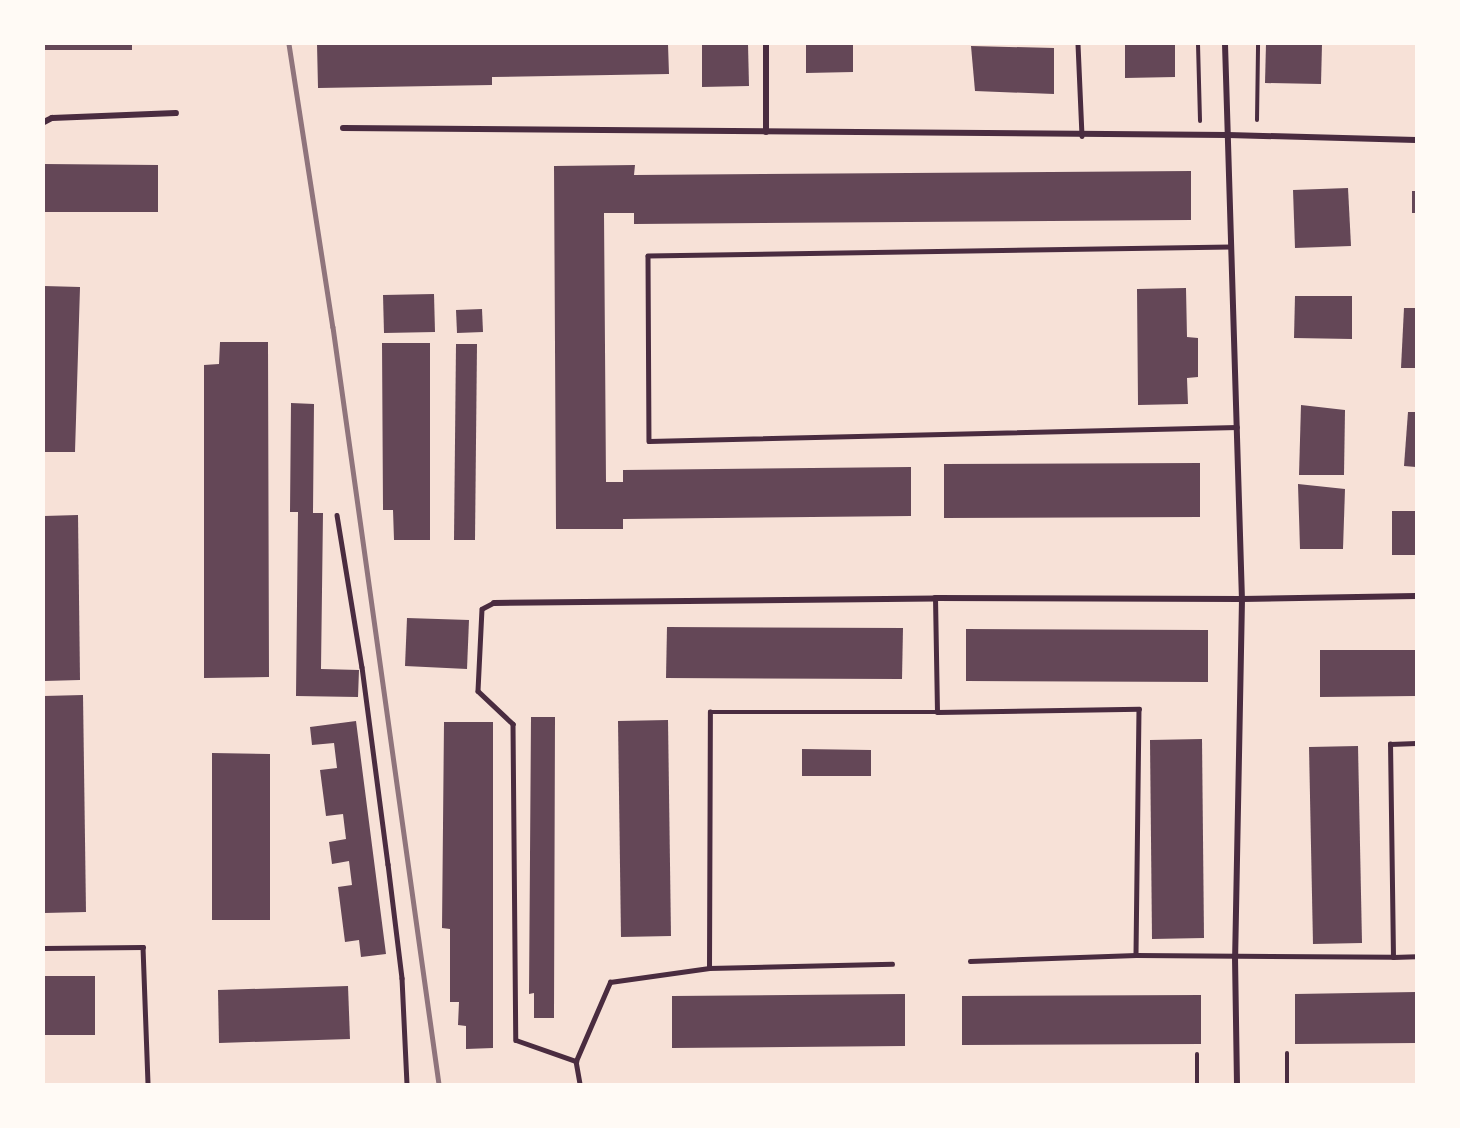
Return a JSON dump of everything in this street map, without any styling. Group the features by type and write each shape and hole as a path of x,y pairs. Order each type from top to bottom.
{"street":[{"path":"766,44 766,132"},
{"path":"1225,44 1242,599 1235,957 1237,1084"},
{"path":"44,122 52,118 176,113"},
{"path":"343,128 1082,136 1228,135 1416,140"},
{"path":"494,603 1416,596"}],"lane":[{"path":"1078,44 1082,136"},
{"path":"1231,247 648,256 649,441 1237,428"},
{"path":"337,515 362,667 388,864 402,978 407,1084"},
{"path":"935,598 937,712"},
{"path":"494,603 482,609 478,691 513,724 516,1040 576,1061"},
{"path":"709,968 710,712 1139,709 1136,955"},
{"path":"1393,957 1390,744 1416,743"},
{"path":"44,948 143,947 148,1084"},
{"path":"970,962 1136,955 1416,956"},
{"path":"580,1084 576,1061 610,982 709,968 892,964"}],"path":[{"path":"1198,44 1200,135"},
{"path":"1257,136 1258,44"},
{"path":"1287,1053 1287,1084"},
{"path":"1197,1054 1197,1084"}],"building":[{"path":"44,44 132,44 132,50 44,50"},
{"path":"317,44 668,44 669,74 492,77 492,85 318,88"},
{"path":"702,44 748,44 749,86 702,87"},
{"path":"806,44 853,44 853,72 806,73"},
{"path":"1125,44 1175,44 1175,77 1125,78"},
{"path":"1266,44 1322,44 1321,84 1265,83"},
{"path":"971,46 1054,48 1054,94 975,91"},
{"path":"44,164 158,165 158,212 44,212"},
{"path":"635,165 634,175 1191,171 1191,220 634,224 634,213 604,213 606,482 623,482 623,470 911,467 911,516 623,519 623,529 556,529 554,166"},
{"path":"1348,188 1351,246 1295,248 1293,190"},
{"path":"1412,191 1416,191 1416,213 1412,213"},
{"path":"44,286 80,287 75,452 44,452"},
{"path":"1186,288 1187,337 1198,338 1198,377 1187,378 1188,404 1138,405 1137,289"},
{"path":"434,294 435,332 384,333 383,295"},
{"path":"1295,296 1352,296 1352,339 1294,338"},
{"path":"1404,308 1416,308 1416,368 1401,368"},
{"path":"482,309 483,332 457,333 456,310"},
{"path":"220,342 268,342 269,677 204,678 204,365 219,364"},
{"path":"382,343 430,343 430,540 394,540 393,510 383,510"},
{"path":"456,344 477,344 475,540 454,540"},
{"path":"291,403 314,404 313,513 323,513 321,669 359,670 358,697 296,696 298,512 290,512"},
{"path":"1301,405 1345,410 1344,475 1299,475"},
{"path":"1408,412 1416,412 1416,467 1404,466"},
{"path":"1200,463 1200,517 944,518 944,464"},
{"path":"1298,484 1345,489 1343,549 1300,549"},
{"path":"1392,511 1416,511 1416,555 1392,555"},
{"path":"78,515 80,680 44,681 44,516"},
{"path":"407,618 469,620 467,669 405,666"},
{"path":"667,627 903,628 902,679 666,678"},
{"path":"966,629 1208,630 1208,682 966,681"},
{"path":"1320,650 1416,650 1416,696 1320,697"},
{"path":"83,695 86,912 44,913 44,696"},
{"path":"531,717 555,717 554,1018 534,1018 534,993 529,994"},
{"path":"668,720 671,936 621,937 618,721"},
{"path":"356,721 386,954 361,957 359,940 345,942 338,887 352,885 349,861 332,864 329,842 346,839 343,814 326,816 320,770 337,768 334,743 312,745 310,727"},
{"path":"444,722 493,722 493,1048 466,1049 466,1026 458,1025 459,1002 450,1002 450,929 442,928"},
{"path":"1202,739 1204,938 1152,939 1150,740"},
{"path":"1358,746 1362,943 1313,944 1309,747"},
{"path":"802,749 871,750 871,776 802,776"},
{"path":"212,753 270,754 270,920 212,920"},
{"path":"44,976 95,976 95,1035 44,1035"},
{"path":"348,986 350,1039 219,1043 218,990"},
{"path":"1416,992 1416,1043 1295,1044 1295,994"},
{"path":"905,994 905,1046 672,1048 672,996"},
{"path":"1201,995 1201,1044 962,1045 962,996"}],"railway":[{"path":"289,44 333,327 439,1084"}]}
